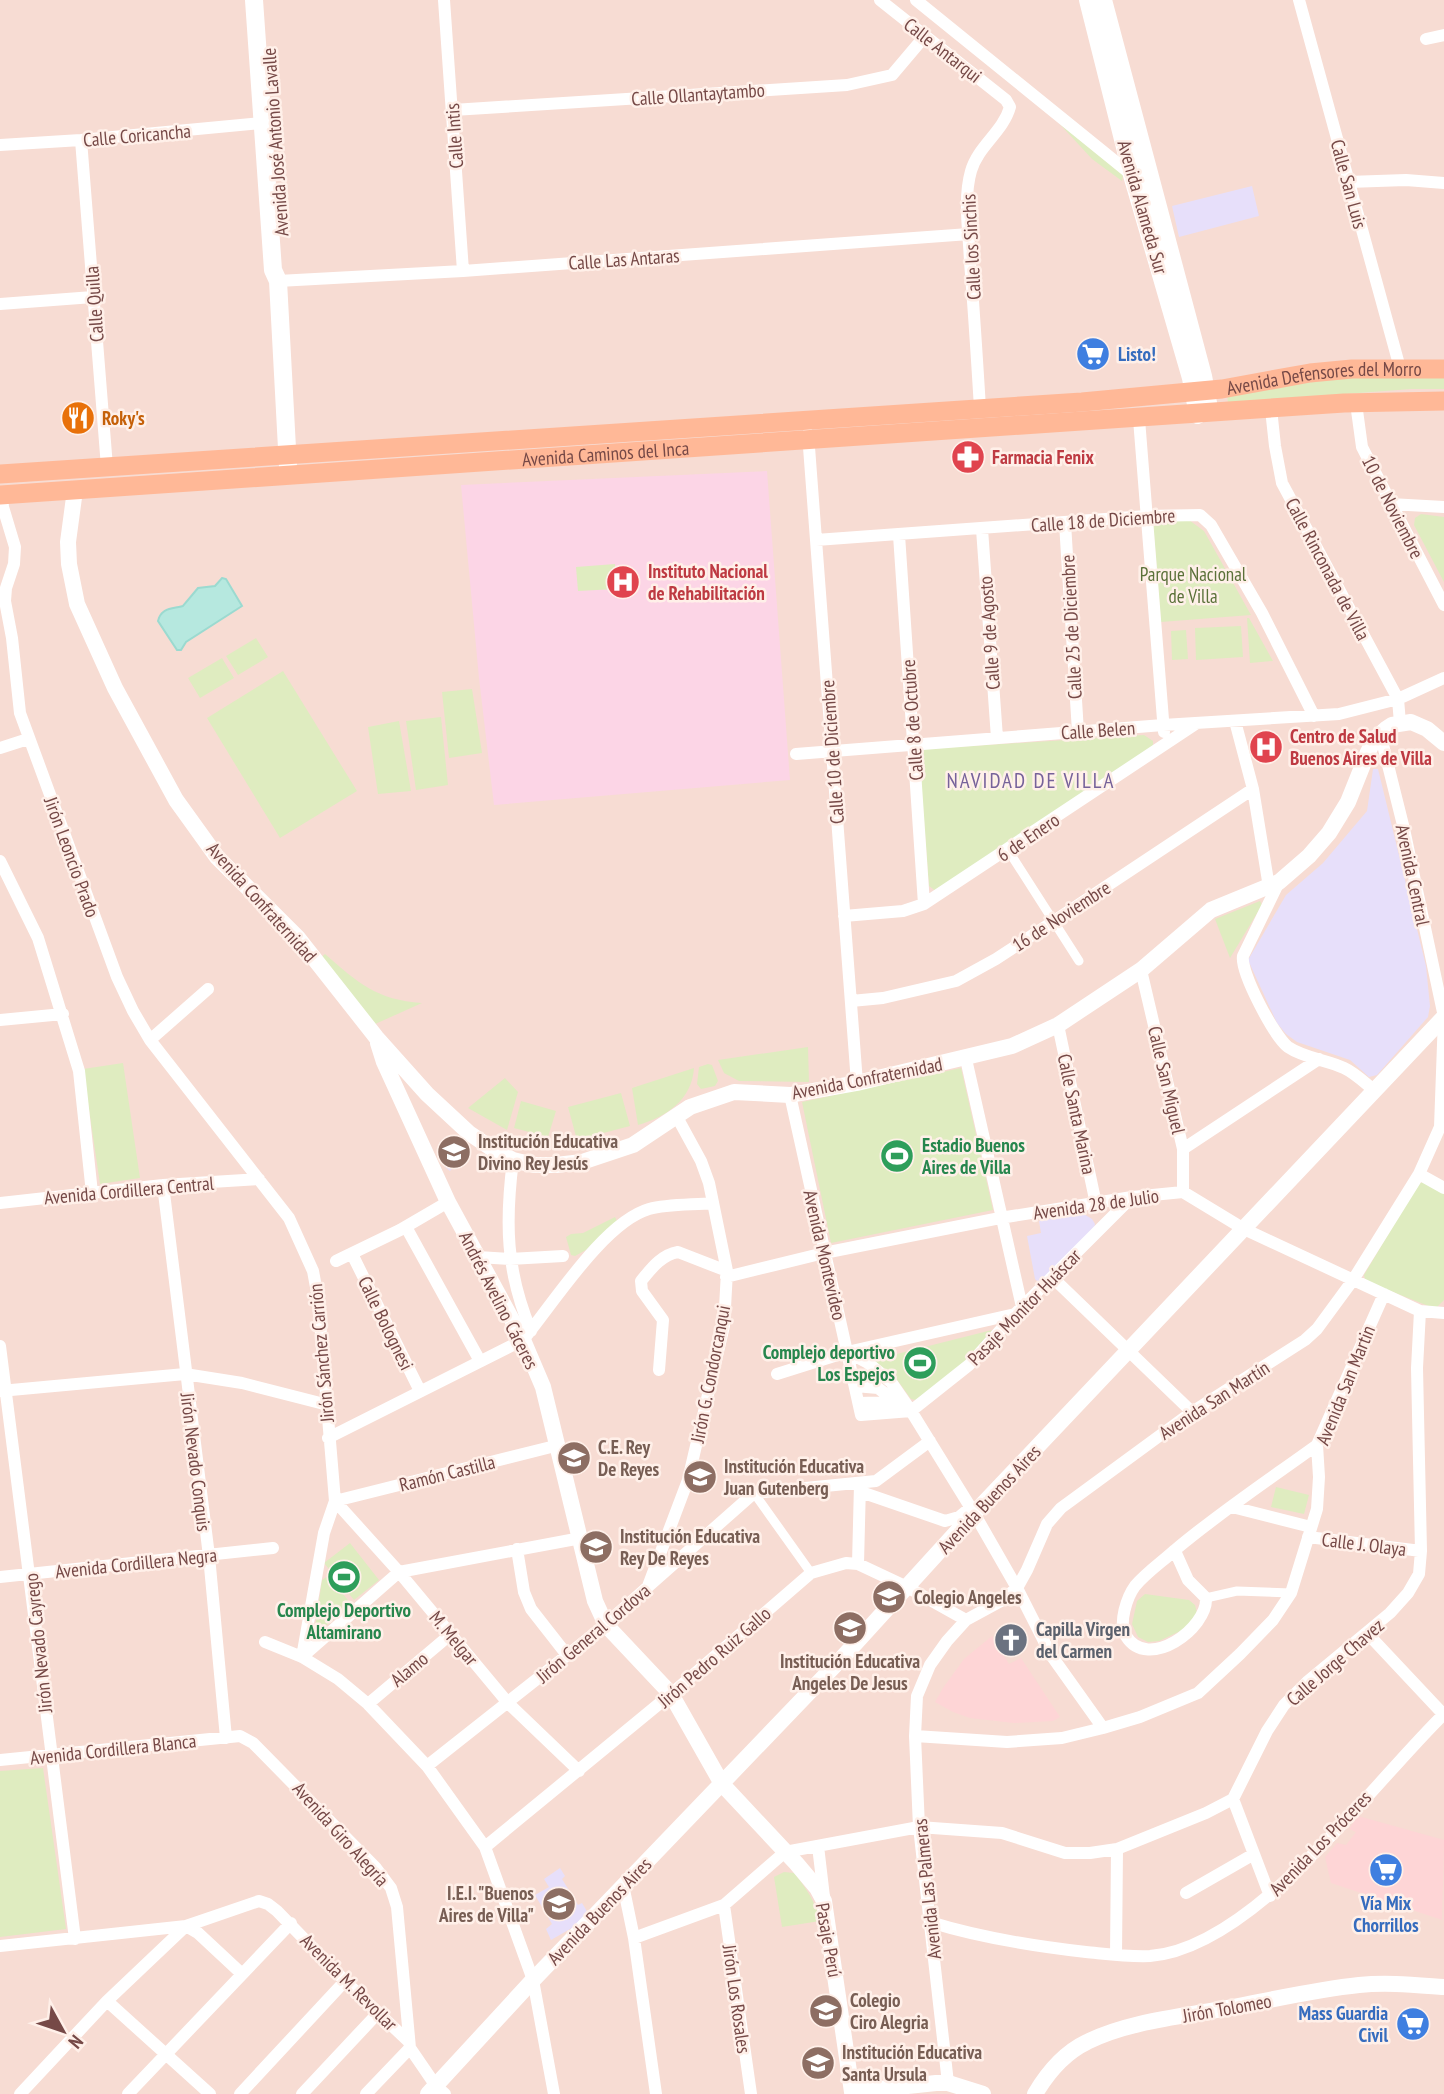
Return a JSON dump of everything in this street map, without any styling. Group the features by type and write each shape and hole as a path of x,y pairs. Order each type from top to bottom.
{"main road":[{"name":"Avenida José Antonio Lavalle","path":"254,0 268,123"},
{"name":"Avenida José Antonio Lavalle","path":"265,0 273,270 278,282 288,466"},
{"name":"Avenida Alameda Sur","path":"1088,0 1132,175 1200,391"},
{"name":"Avenida Alameda Sur","path":"1103,0 1204,414"},
{"name":"Avenida Defensores del Morro","path":"1200,391 1310,373 1400,368 1444,369"},
{"name":"Avenida Caminos del Inca","path":"808,430 980,408 1200,391"},
{"name":"Avenida Defensores del Morro","path":"1204,414 1356,403 1444,401"},
{"name":"Avenida Caminos del Inca","path":"1,495 75,490 288,466 808,430 1139,419 1204,414"},
{"name":"Avenida Caminos del Inca","path":"0,474 107,467 288,466"}],"street":[{"name":"Calle Intis","path":"444,0 463,271"},
{"name":"Calle Antarqui","path":"880,0 1006,100"},
{"path":"916,0 1132,175"},
{"name":"Calle San Luis","path":"1299,0 1400,368"},
{"path":"1426,39 1444,35"},
{"name":"Calle Ollantaytambo","path":"453,110 847,85 892,75 925,36"},
{"name":"Calle los Sinchis","path":"980,408 968,185 978,155 1008,117 1010,107 1006,100"},
{"name":"Calle Coricancha","path":"0,145 268,123"},
{"name":"Calle Quilla","path":"81,140 107,467"},
{"path":"1348,182 1406,180 1444,183"},
{"name":"Calle Las Antaras","path":"278,282 969,234"},
{"path":"0,304 93,297"},
{"name":"10 de Noviembre","path":"1356,403 1362,447 1444,605"},
{"name":"Calle Rinconada de Villa","path":"1271,409 1282,483 1398,699 1400,723"},
{"path":"1139,419 1163,725 1167,743"},
{"name":"Calle 10 de Diciembre","path":"808,430 857,1083"},
{"name":"Avenida Confraternidad","path":"72,469 75,490 68,542 69,564 77,604 115,688 176,800 217,857 298,939 376,1037 427,1094 469,1133 513,1160 534,1165 582,1162 633,1145 690,1107 734,1092 790,1095 857,1083 1012,1046 1058,1026 1141,970 1211,910 1274,884 1309,856 1329,833 1348,802 1368,752 1380,733"},
{"name":"Jirón Leoncio Prado","path":"1,495 15,547 14,564 6,588 5,601 20,713 27,739 132,1011 150,1040 259,1179"},
{"path":"1390,504 1444,507"},
{"name":"Calle 18 de Diciembre","path":"816,540 1194,514 1205,519 1262,613 1314,716"},
{"name":"Calle 25 de Diciembre","path":"1065,523 1078,732"},
{"name":"Calle 9 de Agosto","path":"982,529 997,738"},
{"name":"Calle 8 de Octubre","path":"899,535 924,904"},
{"name":"Calle Belen","path":"796,754 1198,722 1314,716 1362,710 1398,699 1444,678"},
{"path":"1235,721 1274,884 1242,962 1255,994 1278,1037 1290,1048 1346,1069 1375,1091"},
{"name":"6 de Enero","path":"844,916 903,911 924,904 1198,722"},
{"path":"1380,733 1400,723 1420,724 1444,743"},
{"name":"Avenida Central","path":"1380,733 1404,829 1444,1017"},
{"path":"0,748 27,739"},
{"name":"16 de Noviembre","path":"850,1001 883,998 956,981 996,959 1253,789"},
{"path":"1008,850 1079,961"},
{"path":"0,861 38,938 79,1071 92,1193"},
{"name":"Calle San Miguel","path":"1141,970 1183,1149 1183,1192"},
{"path":"150,1040 208,989"},
{"path":"0,1020 63,1014"},
{"name":"Avenida Buenos Aires","path":"436,2091 533,1980 907,1587 973,1510 1129,1350 1444,1017"},
{"name":"Avenida San Martín","path":"915,1736 917,1696 930,1665 965,1620 1001,1601 1017,1588 1047,1524 1061,1508 1192,1412 1306,1340 1317,1329 1353,1280 1419,1174 1440,1127 1444,1017"},
{"name":"Calle Santa Marina","path":"1058,1026 1096,1203"},
{"name":"Andrés Avelino Cáceres","path":"376,1037 384,1062 448,1202 478,1257 527,1335 559,1445 595,1601 606,1625 671,1694 722,1784"},
{"path":"776,1374 847,1352 1018,1311 966,1059"},
{"path":"1183,1149 1319,1059"},
{"name":"Avenida Montevideo","path":"790,1095 860,1409"},
{"name":"Jirón G. Condorcanqui","path":"646,1590 688,1480 723,1326 726,1274 713,1203 701,1160 677,1117"},
{"path":"513,1160 508,1206 510,1259 527,1335"},
{"path":"1419,1174 1444,1188"},
{"name":"Avenida Cordillera Central","path":"0,1203 163,1185 259,1179"},
{"name":"Jirón Sánchez Carrión","path":"259,1179 289,1219 313,1272 318,1298 335,1501"},
{"name":"Jirón Nevado Conquis","path":"163,1185 209,1556 226,1738"},
{"name":"Avenida 28 de Julio","path":"726,1274 1000,1218 1132,1197 1183,1192 1244,1229 1420,1311 1442,1311"},
{"name":"Pasaje Monitor Huáscar","path":"912,1411 957,1376 1132,1197"},
{"path":"336,1261 406,1227 448,1202"},
{"path":"328,1438 527,1335 569,1279 622,1224 648,1209 713,1203"},
{"path":"406,1227 480,1361"},
{"path":"659,1370 663,1320 642,1291 641,1281 660,1260 678,1252 726,1274"},
{"name":"Calle Bolognesi","path":"352,1254 420,1391"},
{"path":"478,1257 510,1259 563,1256"},
{"path":"1052,1278 1192,1412"},
{"name":"Avenida San Martin","path":"915,1736 1007,1742 1062,1738 1103,1728 1140,1717 1198,1693 1240,1654 1273,1620 1291,1593 1319,1492 1317,1445 1384,1294"},
{"name":"Calle Jorge Chavez","path":"1233,1799 1267,1731 1284,1705 1308,1681 1390,1613 1419,1574 1421,1552 1417,1380 1420,1311"},
{"name":"Jirón Nevado Cayrego","path":"0,1346 3,1391 30,1573 50,1755 75,1939"},
{"path":"847,1352 868,1363 891,1382 912,1411 973,1510 1051,1655 1103,1728"},
{"path":"3,1391 185,1374 242,1384 328,1405"},
{"path":"855,1386 878,1388 912,1411"},
{"path":"860,1409 896,1402"},
{"path":"860,1409 912,1411"},
{"path":"754,1493 860,1487 876,1481 930,1441"},
{"name":"Ramón Castilla","path":"335,1501 559,1445"},
{"path":"1175,1551 1188,1580 1206,1598 1207,1606 1199,1621 1165,1649 1149,1650 1137,1646 1127,1638 1123,1629 1126,1604 1134,1588 1149,1572 1204,1526 1317,1445"},
{"path":"860,1487 945,1521 973,1510"},
{"path":"860,1487 858,1564 907,1587 965,1620"},
{"path":"754,1493 811,1573"},
{"name":"Jirón General Cordova","path":"426,1766 606,1625 754,1493"},
{"path":"302,1657 324,1533 335,1501"},
{"name":"M. Melgar","path":"335,1501 399,1572 508,1703 579,1771"},
{"name":"Calle J. Olaya","path":"1232,1507 1310,1532 1421,1552"},
{"path":"302,1657 399,1572 581,1538"},
{"name":"Avenida Cordillera Negra","path":"0,1577 273,1548"},
{"path":"517,1549 524,1592 531,1609 567,1655"},
{"name":"Jirón Pedro Ruiz Gallo","path":"485,1847 671,1694 811,1573 846,1563 858,1564"},
{"path":"1206,1598 1237,1591 1291,1593"},
{"path":"1367,1633 1444,1714"},
{"name":"Alamo","path":"368,1704 451,1634"},
{"path":"265,1642 302,1657 338,1679 368,1704 426,1766 485,1847 533,1980 554,2094"},
{"name":"Avenida Los Próceres","path":"930,1922 965,1933 1050,1948 1116,1955 1151,1956 1197,1942 1228,1925 1270,1896 1323,1844 1444,1714"},
{"name":"Avenida Giro Alegría","path":"226,1738 240,1736 253,1743 367,1858 391,1888 397,1907 409,2044 436,2091"},
{"name":"Avenida Las Palmeras","path":"915,1736 919,1828 930,1922 940,2087"},
{"name":"Avenida Cordillera Blanca","path":"0,1760 226,1738"},
{"name":"Pasaje Perú","path":"722,1784 817,1888 824,1901 846,2093"},
{"path":"634,1937 724,1905 785,1852 919,1828 1002,1833 1065,1853 1090,1853 1117,1849 1206,1813 1233,1799 1270,1896"},
{"path":"818,1846 824,1901"},
{"path":"1116,1955 1117,1849"},
{"path":"1186,1893 1254,1854"},
{"path":"624,1885 656,2094"},
{"name":"Avenida M. Revollar","path":"186,1926 259,1901 268,1904 291,1923 409,2044"},
{"name":"Jirón Los Rosales","path":"724,1905 751,2094"},
{"path":"128,2094 291,1923"},
{"path":"20,2094 107,2001 186,1926"},
{"path":"0,1947 186,1926 198,1933 243,1974"},
{"path":"240,2094 345,1981"},
{"name":"Jirón Tolomeo","path":"1035,2094 1043,2080 1064,2056 1087,2042 1112,2032 1180,2016 1360,1985 1410,1984 1444,1987"},
{"path":"107,2001 210,2094"},
{"path":"302,2094 378,2013"},
{"path":"366,2094 409,2044"},
{"path":"846,2093 940,2087 983,2094"}],"shaded area":[{"path":"0,0 1444,0 1444,2094 0,2094"},
{"path":"1252,186 1259,216 1179,237 1172,206"},
{"name":"Instituto Nacional de Rehabilitación","path":"767,471 790,780 494,805 461,485"},
{"path":"1373,769 1378,769 1426,966 1430,1006 1428,1017 1377,1075 1369,1077 1350,1060 1297,1042 1286,1034 1277,1023 1248,960 1286,895 1323,863 1367,811"},
{"name":"Institución Educativa Divino Rey Jesús","path":"455,1139 470,1147 450,1171 444,1166 446,1163 437,1156"},
{"path":"1082,1213 1092,1219 1094,1228 1040,1284 1035,1279 1027,1236 1041,1233 1039,1221"},
{"path":"992,1636 1009,1664 1021,1658 1060,1717 1053,1721 1014,1723 970,1718 935,1702 964,1659"},
{"name":"Vía Mix Chorrillos","path":"1358,1816 1444,1840 1442,1920 1331,1883 1325,1857 1337,1843 1346,1845 1356,1832 1349,1829"},
{"name":"I.E.I. \"Buenos Aires de Villa\"","path":"560,1868 565,1876 562,1879 578,1905 582,1903 588,1913 577,1925 551,1940 546,1929 552,1924 535,1895 549,1887 544,1879"}],"green space":[{"path":"1056,120 1123,175 1122,181 1092,159"},
{"path":"1444,377 1444,389 1411,389 1228,403 1227,394 1341,378"},
{"path":"1421,514 1444,517 1444,582 1414,525 1415,518"},
{"name":"Parque Nacional de Villa","path":"1189,520 1204,531 1251,615 1161,622 1153,522"},
{"path":"615,564 616,589 578,591 576,567"},
{"path":"1249,618 1273,661 1250,663"},
{"path":"1241,626 1243,657 1196,660 1195,628"},
{"path":"1186,630 1188,659 1172,660 1171,631"},
{"path":"256,638 268,657 238,675 226,656"},
{"path":"222,658 234,678 200,698 188,678"},
{"path":"283,671 357,791 280,838 207,718"},
{"path":"472,689 482,753 449,758 442,692"},
{"path":"441,717 448,785 416,790 406,721"},
{"path":"399,721 411,791 378,794 368,727"},
{"path":"1144,735 1153,741 1153,747 937,892 929,886 919,754 924,749"},
{"path":"1260,901 1262,905 1230,958 1215,919"},
{"path":"325,954 380,994 422,1003 373,1025 319,959"},
{"path":"808,1047 809,1082 739,1081 724,1073 718,1060"},
{"path":"123,1063 140,1178 100,1184 83,1069"},
{"path":"712,1065 718,1081 715,1086 701,1089 697,1084 699,1067"},
{"path":"694,1068 688,1089 676,1106 638,1125 632,1088"},
{"name":"Estadio Buenos Aires de Villa","path":"961,1068 993,1210 831,1243 802,1102"},
{"path":"505,1078 518,1092 507,1130 468,1108"},
{"path":"621,1093 630,1126 577,1140 568,1107"},
{"path":"521,1101 556,1111 548,1137 514,1128"},
{"path":"1423,1182 1444,1193 1444,1300 1437,1307 1370,1283 1364,1275 1418,1184"},
{"path":"615,1217 617,1221 586,1250 575,1256 571,1255 566,1237 583,1233"},
{"name":"Complejo deportivo Los Espejos","path":"992,1330 961,1366 916,1400 911,1399 898,1381 873,1360"},
{"path":"1276,1487 1309,1495 1304,1514 1271,1507"},
{"path":"350,1543 379,1580 354,1600 324,1563"},
{"path":"328,1576 352,1605 314,1635 322,1580"},
{"path":"1145,1594 1189,1600 1195,1605 1197,1613 1189,1627 1159,1641 1148,1642 1138,1637 1132,1624 1137,1601"},
{"path":"43,1768 66,1929 0,1937 0,1771"},
{"path":"784,1872 794,1873 803,1884 820,1921 782,1927 774,1877"}],"water":[{"path":"222,578 226,579 242,606 186,642 181,650 177,650 158,621 160,616 168,609 183,606 198,588 215,586"}],"place":[{"name":"Listo!","path":"1093,354"},
{"name":"Roky's","path":"78,418"},
{"name":"Farmacia Fenix","path":"968,457"},
{"name":"Instituto Nacional de Rehabilitación","path":"623,582"},
{"name":"Centro de Salud Buenos Aires de Villa","path":"1266,747"},
{"name":"Institución Educativa Divino Rey Jesús","path":"454,1152"},
{"name":"Estadio Buenos Aires de Villa","path":"897,1156"},
{"name":"Complejo deportivo Los Espejos","path":"920,1363"},
{"name":"C.E. Rey De Reyes","path":"574,1458"},
{"name":"Institución Educativa Juan Gutenberg","path":"700,1477"},
{"name":"Institución Educativa Rey De Reyes","path":"596,1547"},
{"name":"Complejo Deportivo Altamirano","path":"344,1577"},
{"name":"Colegio Angeles","path":"889,1597"},
{"name":"Institución Educativa Angeles De Jesus","path":"850,1628"},
{"name":"Capilla Virgen del Carmen","path":"1011,1640"},
{"name":"Vía Mix Chorrillos","path":"1386,1870"},
{"name":"I.E.I. \"Buenos Aires de Villa\"","path":"559,1904"},
{"name":"Colegio Ciro Alegria","path":"826,2011"},
{"name":"Mass Guardia Civil","path":"1413,2024"},
{"name":"Institución Educativa Santa Ursula","path":"818,2063"}],"district":[{"name":"NAVIDAD DE VILLA","path":"1031,780"}]}
